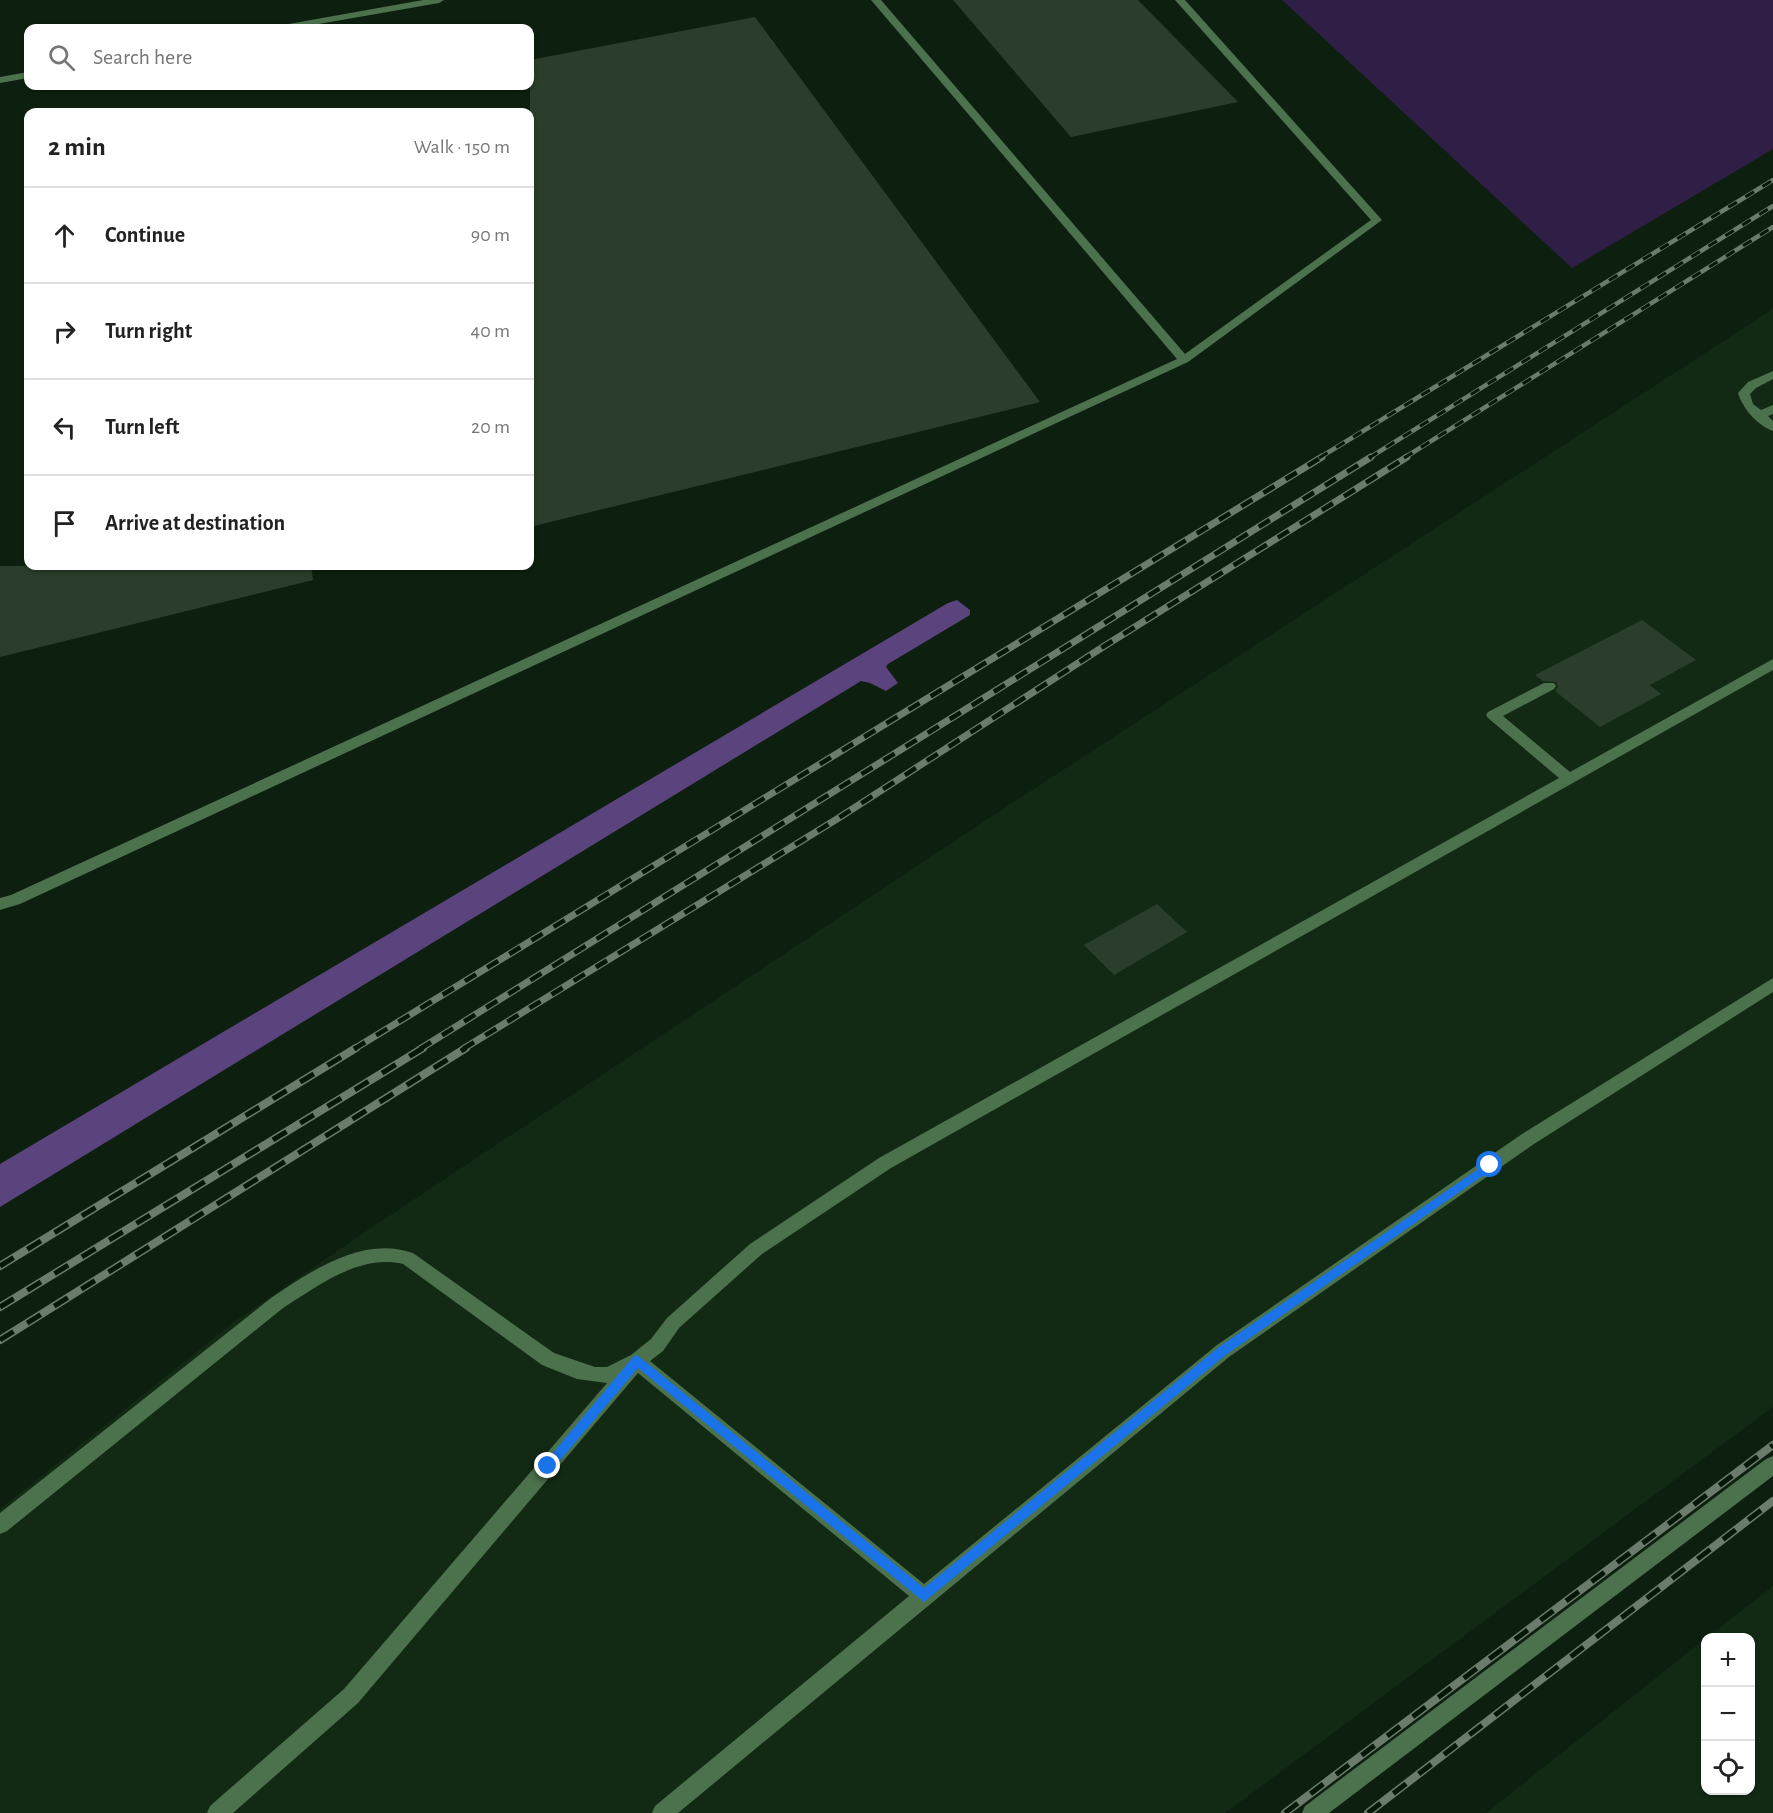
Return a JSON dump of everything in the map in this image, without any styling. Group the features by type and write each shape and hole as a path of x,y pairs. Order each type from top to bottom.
{"lane":[{"path":"305,24 439,0"},
{"path":"876,0 1184,360"},
{"path":"0,904 15,900 1184,360 1377,220 1180,0"},
{"path":"0,80 24,76"},
{"path":"1773,375 1752,385 1744,393 1745,401 1773,427"},
{"path":"1759,416 1773,409"},
{"path":"0,1525 277,1303 301,1287 366,1256 396,1254 407,1258 561,1366 603,1376 616,1372 657,1345 673,1323 689,1307 756,1249 817,1206 885,1163 1773,664"},
{"path":"1549,686 1492,715 1569,779"},
{"path":"662,1813 1223,1351 1528,1139 1773,984"},
{"path":"637,1360 924,1596"},
{"path":"218,1813 351,1696 637,1360"},
{"path":"1312,1813 1773,1465"}],"shaded area":[{"path":"1282,0 1773,0 1773,149 1572,268"},
{"path":"1773,309 1773,1407 1225,1813 0,1813 0,1509 234,1322 365,1232 1006,807"},
{"path":"957,600 970,610 970,615 888,664 886,667 898,683 886,691 861,681 0,1207 0,1164 948,603"},
{"path":"1773,1586 1773,1813 1486,1813 1701,1642 1701,1795 1755,1795 1755,1633 1713,1633"}],"building":[{"path":"953,0 1138,0 1238,102 1071,137"},
{"path":"755,17 1040,402 534,526 534,108 530,108 530,90 534,90 534,59"},
{"path":"0,566 24,566 24,570 312,570 313,580 0,657"},
{"path":"1642,620 1696,660 1650,685 1661,694 1600,727 1555,691 1558,687 1556,682 1543,681 1535,675"},
{"path":"1157,904 1187,932 1114,975 1084,945"}],"railway":[{"path":"1319,458 1773,180"},
{"path":"1369,458 1773,206"},
{"path":"1404,458 1773,227"},
{"path":"354,1049 1322,457"},
{"path":"420,1049 1371,457"},
{"path":"463,1049 837,819 1106,645 1407,457"},
{"path":"0,1266 356,1048"},
{"path":"0,1307 423,1048"},
{"path":"0,1340 466,1048"},
{"path":"1285,1813 1773,1445"},
{"path":"1368,1813 1773,1501"}],"route":[{"path":"548,1466 637,1360 924,1596 1223,1351 1490,1165"}]}
